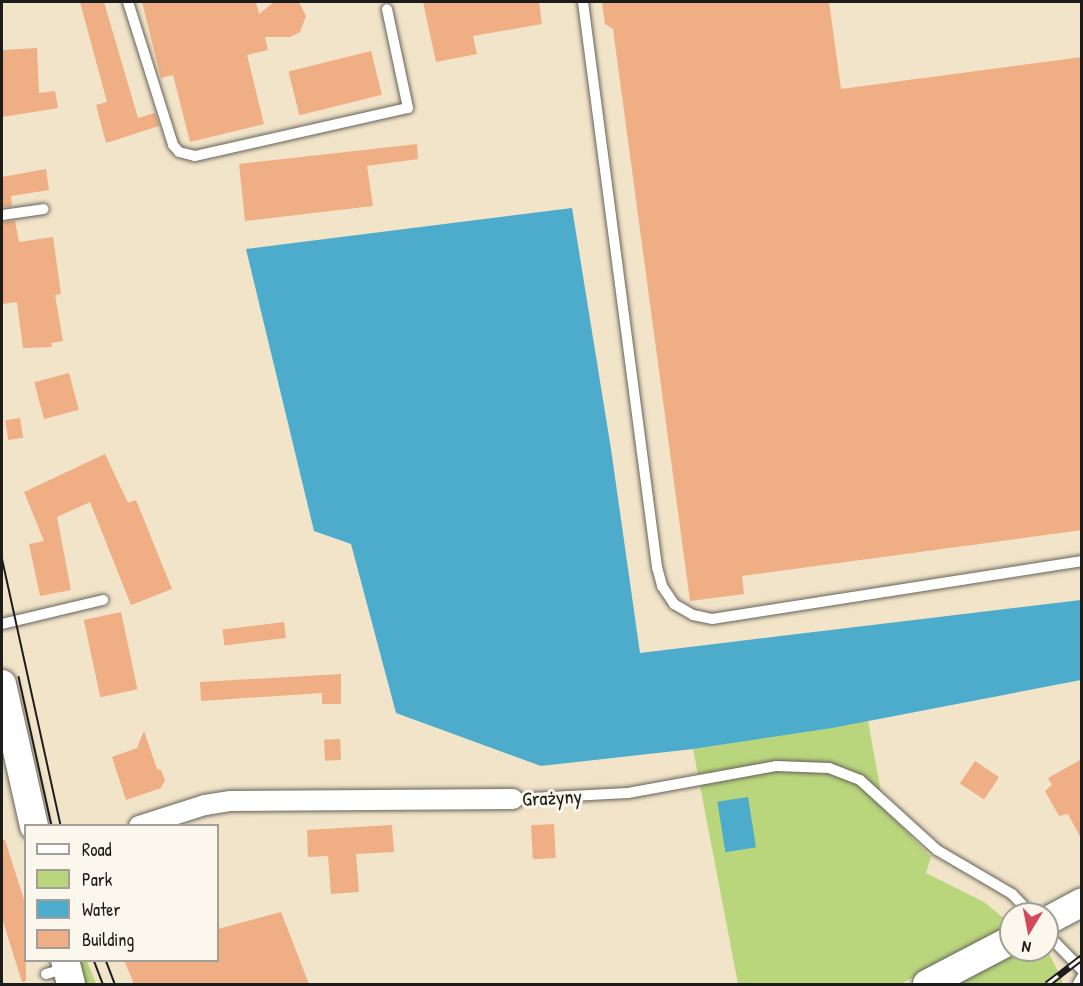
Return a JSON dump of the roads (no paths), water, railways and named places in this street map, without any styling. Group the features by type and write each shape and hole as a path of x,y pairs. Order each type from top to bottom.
{"main road":[{"path":"2,684 34,824"},
{"path":"1059,914 1082,902"},
{"path":"928,983 999,946"}],"street":[{"name":"Grażyny","path":"142,824 205,805 231,801 513,799"}],"lane":[{"path":"128,2 173,145 179,152 195,156 408,108 387,9"},
{"path":"583,2 657,567 662,586 674,604 693,615 712,619 1082,561"},
{"path":"2,215 44,209"},
{"path":"2,624 103,600"},
{"name":"Grażyny","path":"513,799 628,793 776,766 829,768 860,780 937,850 1012,894 1020,902"},
{"path":"1059,946 1082,970"},
{"path":"1078,984 1082,977"}],"water":[{"path":"572,208 611,449 640,653 1081,600 1081,680 832,728 693,749 541,766 396,713 351,544 314,531 246,249"},
{"path":"748,797 756,847 725,852 717,802"}],"tram line":[{"path":"2,557 61,824"},
{"path":"19,677 52,824"},
{"path":"95,962 103,984"},
{"path":"107,962 115,984"}],"railway":[{"path":"1047,984 1082,957"}]}
